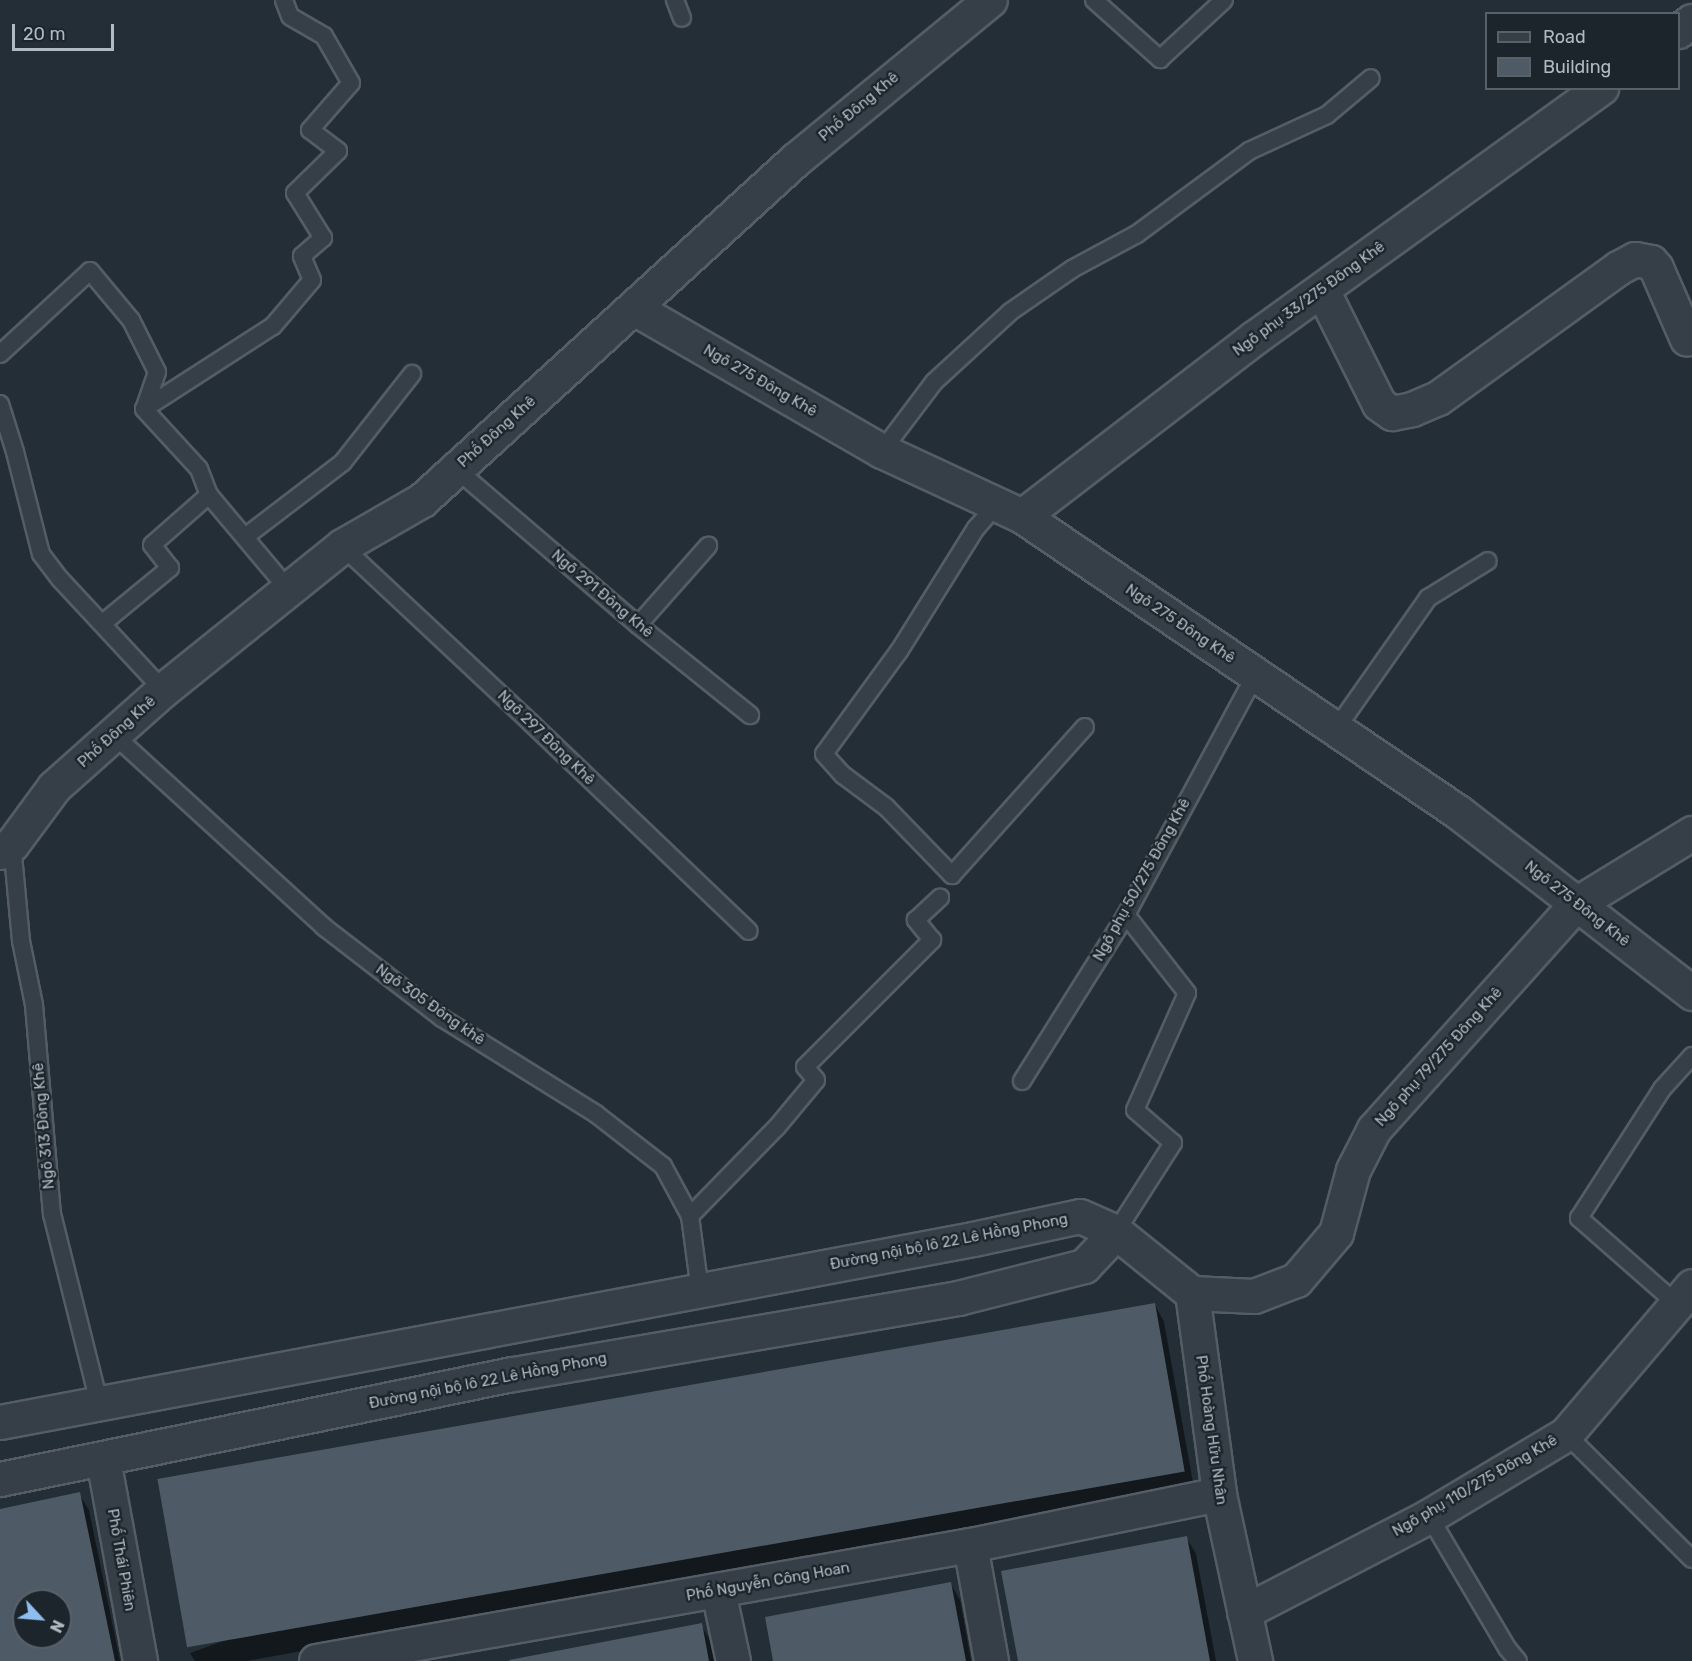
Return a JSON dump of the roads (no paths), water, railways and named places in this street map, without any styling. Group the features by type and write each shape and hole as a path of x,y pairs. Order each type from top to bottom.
{"street":[{"name":"Phố Đông Khê","path":"6,848 54,787 163,690 342,546 422,500 795,160 990,0"},
{"name":"Ngõ phụ 33/275 Đông Khê","path":"1009,510 1322,290 1598,90"},
{"path":"1322,290 1378,404 1392,413 1412,410 1438,398 1618,267 1635,259 1650,262 1656,268 1687,339"},
{"name":"Ngõ 275 Đông Khê","path":"634,308 882,451 1009,510 1458,812 1692,993"},
{"name":"Ngõ phụ 79/275 Đông Khê","path":"1192,1293 1254,1296 1296,1280 1336,1233 1353,1170 1374,1129 1576,904 1692,833"},
{"name":"Đường nội bộ lô 22 Lê Hồng Phong","path":"0,1422 700,1291 1080,1216 1116,1232 1084,1266 958,1298 512,1374 0,1479"},
{"path":"1116,1232 1192,1293"},
{"name":"Phố Hoàng Hữu Nhân","path":"1192,1293 1219,1494 1255,1661"},
{"name":"Ngõ phụ 110/275 Đông Khê","path":"1244,1612 1428,1516 1566,1434 1685,1295"},
{"name":"Phố Thái Phiên","path":"103,1459 140,1661"},
{"name":"Phố Nguyễn Công Hoan","path":"316,1661 970,1545 1219,1494"},
{"path":"970,1545 991,1661"},
{"path":"718,1591 733,1661"}],"lane":[{"path":"144,409 273,326 312,280 302,256 323,238 295,193 338,151 310,130 351,83 324,36 290,16 284,0"},
{"path":"675,0 682,18"},
{"path":"1094,0 1160,59 1224,0"},
{"path":"882,451 934,382 1010,312 1072,269 1137,234 1249,151 1327,115 1371,78"},
{"path":"0,354 90,271 131,320 157,372 144,409"},
{"path":"245,537 343,462 412,374"},
{"path":"0,404 41,554 60,579 104,623 163,690"},
{"path":"144,409 199,469 209,495 287,588"},
{"name":"Ngõ 291 Đông Khê","path":"456,469 638,625 750,715"},
{"path":"104,623 170,568 152,545 209,495"},
{"path":"1009,510 976,528 899,651 824,754 843,776 886,807 952,875 1085,727"},
{"name":"Ngõ 297 Đông Khê","path":"342,546 748,931"},
{"path":"638,625 708,546"},
{"path":"1336,729 1428,598 1488,561"},
{"name":"Ngõ phụ 50/275 Đông Khê","path":"1022,1081 1126,915 1254,675"},
{"name":"Ngõ 305 Đông khê","path":"114,735 324,927 442,1018 596,1114 663,1166 690,1216 700,1291"},
{"name":"Ngõ 313 Đông Khê","path":"6,848 34,1005 52,1214 99,1404"},
{"path":"690,1216 777,1127 816,1080 805,1067 932,940 916,920 940,898"},
{"path":"1116,1232 1173,1143 1135,1110 1187,993 1126,915"},
{"path":"1685,1295 1579,1218 1662,1089 1692,1056"},
{"path":"1566,1434 1692,1559"},
{"path":"1428,1516 1507,1648 1518,1661"}]}
